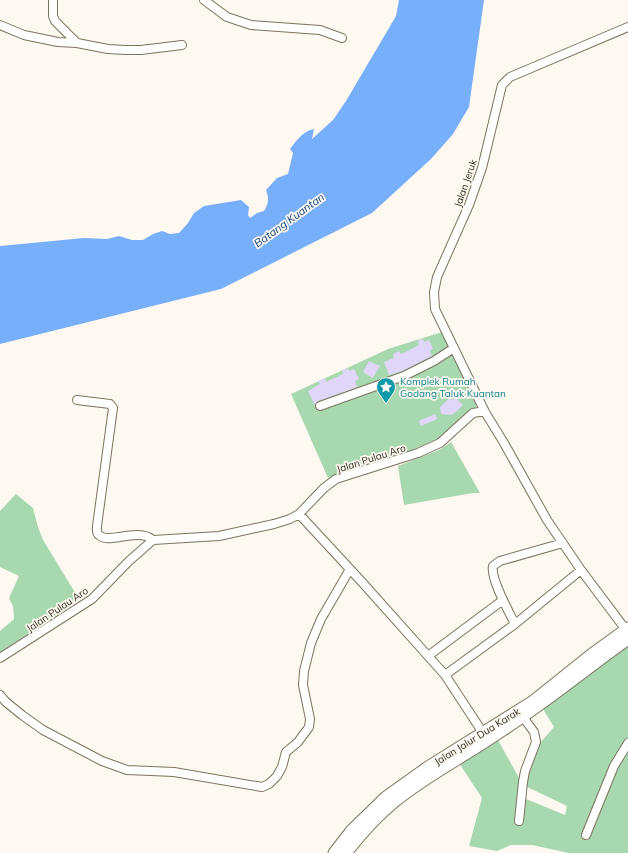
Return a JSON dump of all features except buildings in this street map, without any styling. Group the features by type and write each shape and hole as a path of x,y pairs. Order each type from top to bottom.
{"main road":[{"name":"Jalan Jalur Dua Karak","path":"346,853 358,836 393,802 427,778 523,717 627,632"},
{"name":"Jalan Jalur Dua Karak","path":"334,853 351,831 386,797 428,767 532,702 592,654 627,632"}],"street":[{"path":"53,0 53,16 55,21 77,44"},
{"path":"204,0 227,17 251,25 320,30 342,38"},
{"path":"0,25 24,35 58,42 108,49 141,50 182,45"},
{"name":"Jalan Jeruk","path":"485,412 436,310 434,292 437,277 469,205 482,168 502,85 504,81 510,77 628,27"},
{"path":"320,406 404,376 434,361 454,348"},
{"path":"77,400 110,404 113,408 97,533 101,537 106,538 139,535 148,536 153,540"},
{"path":"485,412 547,520 581,570 627,632"},
{"name":"Jalan Pulau Aro","path":"0,658 92,599 129,561 153,540 226,535 290,519 299,514 324,488 336,479 418,453 440,443 474,413 485,412"},
{"path":"299,514 445,675 483,733"},
{"path":"515,624 503,600 492,572 493,566 496,563 563,543"},
{"path":"0,695 6,702 43,730 102,761 127,770 174,772 262,787 269,784 278,776 286,752 298,742 308,727 310,719 303,685 304,670 311,643 321,619 350,569"},
{"path":"445,675 515,624 581,570"},
{"path":"428,656 503,600"},
{"path":"519,821 525,771 536,742 534,732 523,717"},
{"path":"586,836 614,766 628,743"}],"green space":[{"name":"Komplek Rumah Godang Taluk Kuantan","path":"442,332 478,403 474,410 438,439 400,455 370,461 328,478 291,394 388,349"},
{"path":"451,442 480,493 404,505 398,466 439,450"},
{"path":"16,494 33,508 43,540 79,599 0,653 0,631 14,619 13,606 9,598 19,576 0,567 0,511"},
{"path":"628,644 628,853 569,853 532,845 511,845 497,851 469,846 482,798 459,763 498,740 519,778 519,796 565,815 567,806 523,785 538,745 554,727 543,709"}],"water":[{"name":"Batang Kuantan","path":"399,0 484,0 469,107 453,134 431,159 372,213 221,289 0,344 0,246 84,238 107,239 119,236 132,240 143,240 162,231 170,234 179,233 194,213 204,206 241,200 249,207 248,215 250,218 257,213 264,211 268,200 266,190 277,178 288,174 293,153 290,149 306,132 314,129 312,139 333,120 346,101 396,16"}],"place":[{"name":"Komplek Rumah Godang Taluk Kuantan","path":"386,404"}]}
